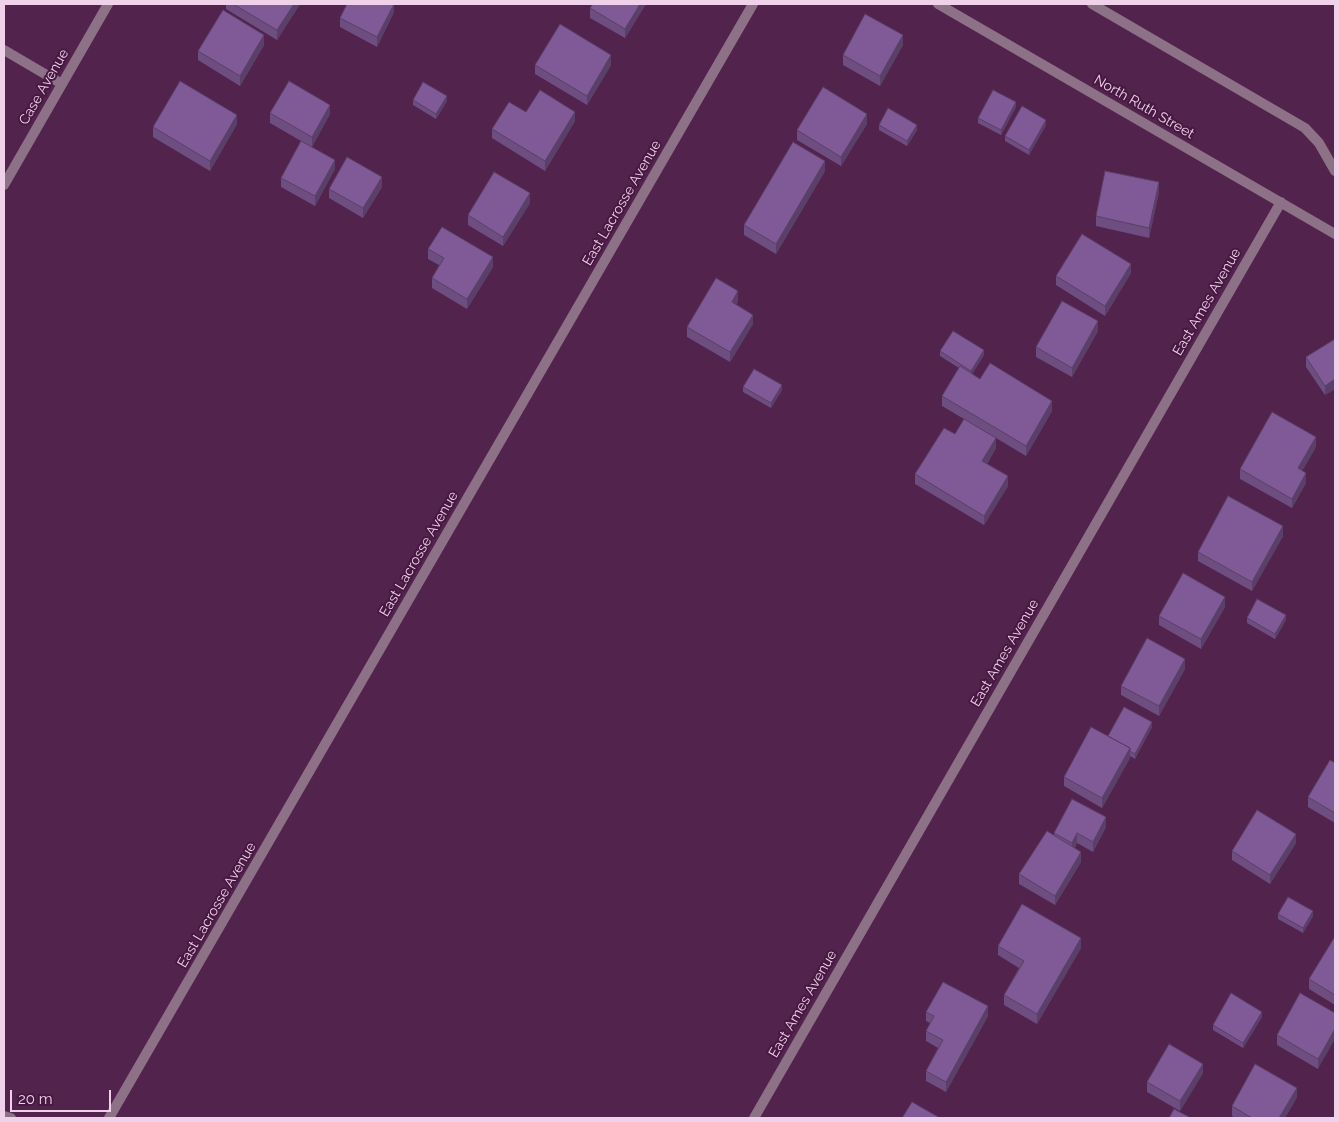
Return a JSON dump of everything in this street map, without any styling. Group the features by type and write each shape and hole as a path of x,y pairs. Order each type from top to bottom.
{"street":[{"name":"Case Avenue","path":"4,184 108,4"},
{"name":"East Lacrosse Avenue","path":"109,1118 753,4"},
{"name":"North Ruth Street","path":"938,4 1335,234"},
{"path":"1092,4 1305,128 1319,143 1335,171"},
{"path":"4,50 62,84"},
{"name":"East Ames Avenue","path":"754,1118 1281,202"},
{"path":"4,1116 11,1118"}],"building":[{"path":"233,4 294,4 277,30"},
{"path":"347,4 394,4 377,37 340,18"},
{"path":"593,4 640,4 625,29 590,8"},
{"path":"223,10 264,35 240,76 198,51"},
{"path":"865,14 903,35 880,76 843,55"},
{"path":"560,24 611,55 587,96 535,65"},
{"path":"180,81 237,115 210,161 153,127"},
{"path":"289,81 330,105 312,137 270,113"},
{"path":"423,82 447,96 436,114 413,100"},
{"path":"823,87 867,114 841,157 797,130"},
{"path":"540,90 575,112 545,161 492,129 509,102 526,112"},
{"path":"993,90 1016,102 1001,130 978,118"},
{"path":"1022,106 1046,120 1029,150 1005,136"},
{"path":"888,108 917,125 907,141 879,125"},
{"path":"301,141 335,160 315,196 281,178"},
{"path":"793,142 825,161 776,244 744,225"},
{"path":"347,157 382,177 363,208 329,189"},
{"path":"1105,171 1159,182 1149,228 1096,216"},
{"path":"494,172 530,193 503,237 468,215"},
{"path":"442,227 493,257 467,299 432,278 444,258 428,249"},
{"path":"1082,234 1131,264 1105,306 1056,276"},
{"path":"716,278 738,291 732,302 753,315 730,352 687,327"},
{"path":"1062,301 1098,321 1072,368 1036,347"},
{"path":"953,331 984,350 971,371 940,351"},
{"path":"1335,339 1335,379 1325,386 1306,357"},
{"path":"990,363 1052,401 1026,446 942,396 960,366 980,379"},
{"path":"754,369 782,385 771,403 743,387"},
{"path":"1272,412 1316,437 1298,468 1306,473 1292,499 1240,469"},
{"path":"964,419 996,438 982,461 1008,476 984,516 915,474 944,428 955,434"},
{"path":"1228,496 1283,526 1252,582 1198,552"},
{"path":"1183,573 1225,597 1201,639 1159,616"},
{"path":"1257,599 1286,615 1275,634 1247,618"},
{"path":"1147,638 1185,659 1159,706 1121,686"},
{"path":"1124,707 1152,722 1135,754 1130,751 1130,748 1108,736"},
{"path":"1091,727 1130,748 1102,798 1064,777"},
{"path":"1330,760 1335,763 1335,813 1308,797"},
{"path":"1072,799 1106,817 1093,842 1077,833 1072,843 1054,833"},
{"path":"1257,810 1296,834 1270,875 1232,851"},
{"path":"1047,831 1081,852 1055,896 1019,874"},
{"path":"1288,897 1313,911 1303,928 1278,914"},
{"path":"1022,904 1081,938 1037,1014 1004,995 1024,961 998,946"},
{"path":"1335,939 1335,995 1309,979"},
{"path":"943,982 988,1006 946,1082 926,1071 943,1040 926,1031 934,1016 926,1012"},
{"path":"1231,993 1262,1012 1243,1043 1213,1025"},
{"path":"1300,993 1335,1013 1335,1029 1318,1059 1277,1035"},
{"path":"1169,1044 1203,1064 1180,1101 1147,1082"},
{"path":"1255,1064 1297,1088 1279,1118 1252,1118 1232,1106"},
{"path":"912,1102 940,1118 902,1118"},
{"path":"1174,1109 1191,1118 1169,1118"}]}
